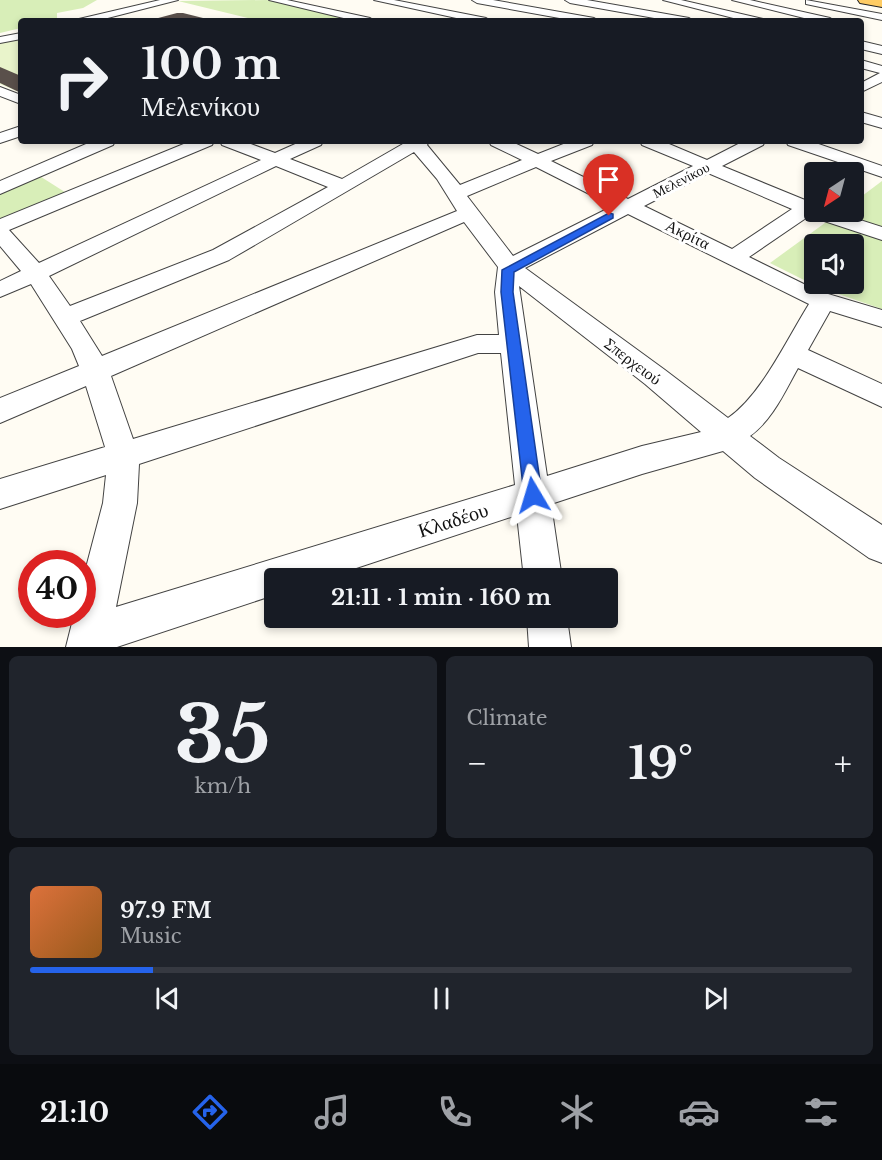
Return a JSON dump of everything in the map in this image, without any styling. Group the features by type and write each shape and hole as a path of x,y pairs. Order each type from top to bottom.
{"main road":[{"path":"864,0 882,3"}],"street":[{"path":"97,18 174,0"},
{"path":"274,0 354,18"},
{"path":"288,3 299,0"},
{"path":"379,0 471,18"},
{"path":"369,18 421,0"},
{"path":"477,0 577,18"},
{"path":"506,17 547,0"},
{"path":"570,0 675,18 737,0 816,18"},
{"path":"641,18 671,0 746,18"},
{"path":"797,0 879,21"},
{"path":"785,18 839,0"},
{"path":"89,8 111,15"},
{"path":"434,18 447,13"},
{"path":"0,40 18,37"},
{"path":"864,46 882,50"},
{"path":"864,65 882,70"},
{"path":"864,86 882,77"},
{"path":"864,89 882,93"},
{"path":"0,91 18,99"},
{"path":"864,118 882,123"},
{"path":"0,138 18,132"},
{"path":"0,188 100,144"},
{"path":"0,226 199,144"},
{"path":"236,144 343,186"},
{"path":"0,290 309,144"},
{"path":"65,317 221,255 414,144"},
{"name":"Σπερχειού","path":"421,144 509,267 803,493 882,546"},
{"name":"Ακρίτα","path":"503,144 824,301 882,319"},
{"path":"0,411 463,203 538,160 578,144"},
{"path":"655,144 804,204"},
{"name":"Μελενίκου","path":"509,267 751,144"},
{"path":"804,144 878,166"},
{"path":"864,173 878,166"},
{"path":"39,172 76,195"},
{"path":"734,257 804,214"},
{"path":"850,222 882,234"},
{"path":"0,232 36,274 65,317 95,370 122,456 120,503 88,642"},
{"path":"509,267 507,292 542,568"},
{"name":"Κλαδέου","path":"88,642 533,495 642,460 709,443 727,435 750,419 760,408 824,301"},
{"path":"0,494 477,344 514,344"},
{"path":"792,354 882,396"},
{"path":"548,628 550,647"}],"green space":[{"path":"0,0 97,0 83,8 57,13 57,18 18,18 18,29 0,33"},
{"path":"267,0 346,18 248,18 178,1"},
{"path":"18,38 18,92 0,84 0,42"},
{"path":"38,175 68,194 0,221 0,191"},
{"path":"882,181 882,309 838,294 864,294 864,234 810,234 826,222 864,222 864,194"},
{"path":"804,238 804,280 770,263"}],"building":[{"path":"183,13 203,18 175,18 158,18"},
{"path":"0,67 18,75 18,92 0,83"}],"route":[{"path":"533,495 507,292 508,270 509,267 609,216"}]}
